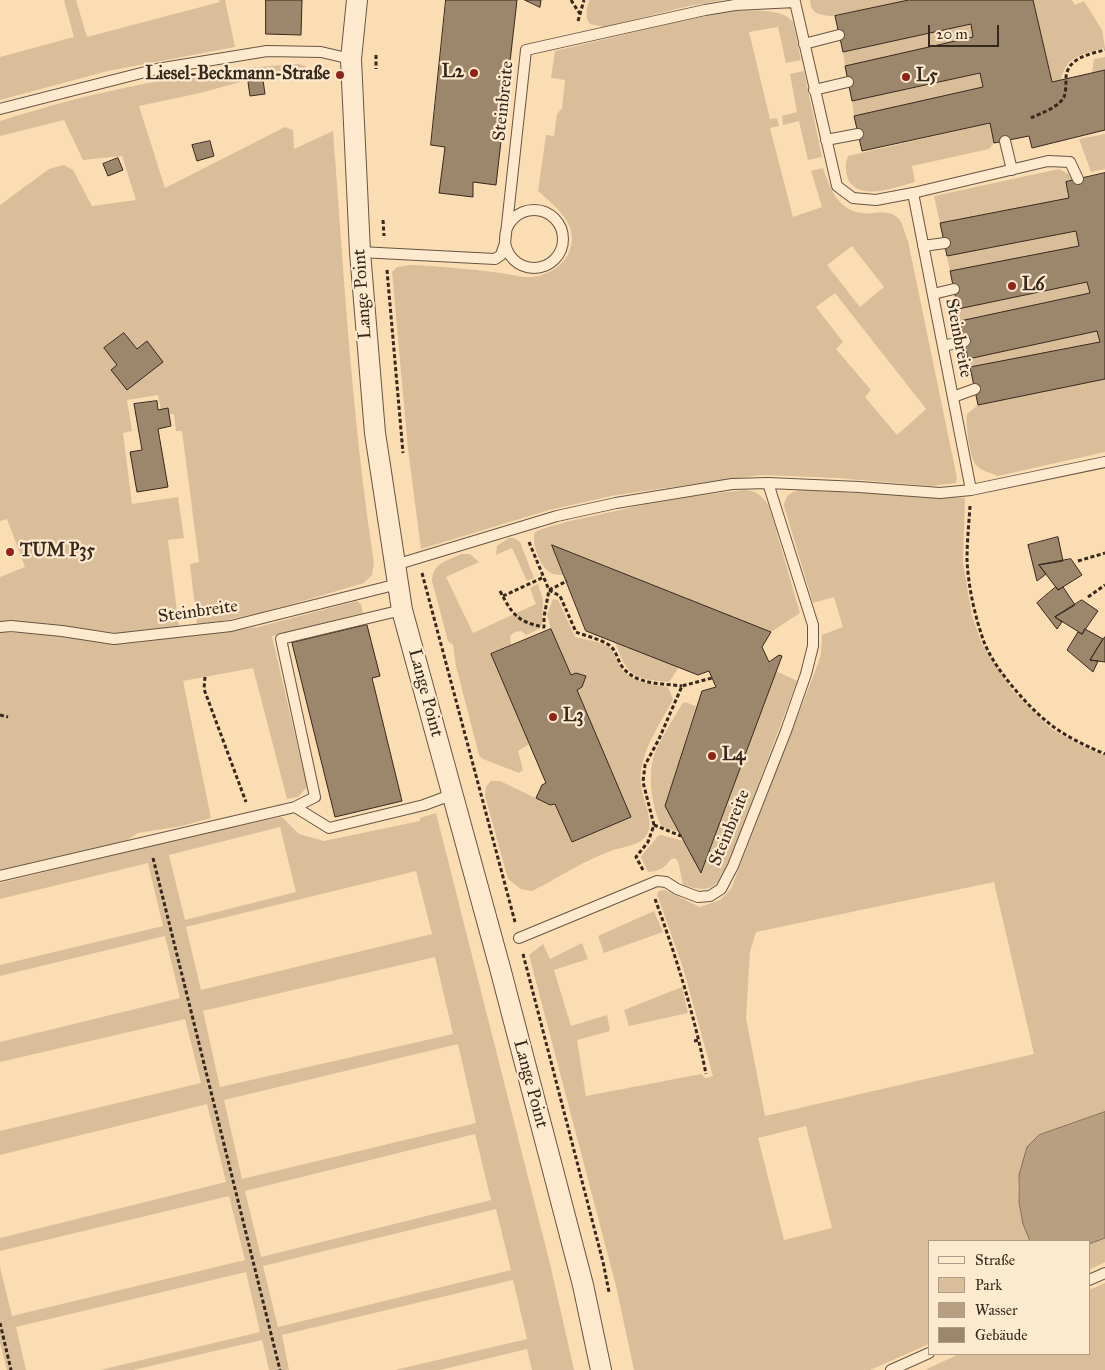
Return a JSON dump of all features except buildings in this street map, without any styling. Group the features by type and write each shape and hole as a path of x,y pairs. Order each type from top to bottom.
{"street":[{"name":"Lange Point","path":"357,0 351,59 360,252 374,433 402,610 583,1285 601,1370"}],"lane":[{"name":"Steinbreite","path":"360,252 495,258 501,255 506,234 526,50 735,5 795,1 837,186 852,198 876,200 1048,162 1070,162 1078,179"},
{"path":"804,44 839,36"},
{"path":"0,109 157,69 267,51 321,52 351,59"},
{"path":"814,90 848,82"},
{"path":"826,140 858,134"},
{"path":"1005,141 1012,170"},
{"name":"Steinbreite","path":"913,193 971,490"},
{"path":"540,211 549,214 557,221 563,242 560,252 554,260 545,266 532,268 522,266 514,260 505,242 506,234 509,225 516,217 524,212 540,211"},
{"path":"923,246 945,244"},
{"path":"932,294 954,289"},
{"path":"943,346 965,341"},
{"path":"953,397 975,389"},
{"name":"Steinbreite","path":"0,627 11,626 62,631 114,639 231,626 396,575 522,526 557,516 616,503 732,484 859,487 940,493 971,490 1105,462"},
{"name":"Steinbreite","path":"519,938 658,881 666,882 698,897 710,896 721,889 733,866 786,731 806,674 813,646 813,625 768,484"},
{"path":"0,876 295,807 315,797 281,639 402,610"},
{"path":"295,807 329,828 424,805 451,795"},
{"path":"1090,1280 1105,1273"},
{"path":"891,1370 928,1353"}],"path":[{"path":"570,0 580,15"},
{"path":"1030,118 1055,107 1064,97 1067,73 1074,61 1105,50"},
{"name":"Lange Point","path":"387,274 394,369 404,462"},
{"path":"971,490 967,560 974,605 984,641 989,651 1014,687 1045,720 1071,738 1105,754"},
{"path":"500,591 510,610 518,619 544,628 549,590 522,526"},
{"path":"1078,561 1105,553"},
{"path":"503,596 544,578"},
{"name":"Lange Point","path":"423,580 512,913"},
{"path":"549,590 567,581"},
{"path":"1088,597 1105,585"},
{"path":"549,590 560,596 576,632 609,645 628,673 644,682 682,686 712,678"},
{"path":"205,677 204,689 206,696 252,817"},
{"path":"682,686 659,739 645,765 643,782 654,824 648,842 636,857 650,884 676,956 699,1040 706,1074"},
{"path":"0,715 8,717"},
{"path":"654,824 681,836"},
{"path":"148,840 280,1370"},
{"path":"672,958 676,956"},
{"name":"Lange Point","path":"524,960 603,1262 610,1298"},
{"path":"694,1041 699,1040"},
{"path":"0,1322 11,1370"}],"green space":[{"path":"64,0 76,0 87,37 220,2 219,0 225,0 235,47 108,71 0,100 0,57 74,37"},
{"path":"589,0 723,0 689,6 604,27 590,24 588,21 586,12"},
{"path":"810,0 909,0 835,16 818,14 812,9"},
{"path":"1033,0 1072,0 1075,5 1084,1 1102,30 1105,48 1083,54 1072,60 1063,72 1061,80 1052,82"},
{"path":"730,11 773,12 788,17 793,22 801,60 786,63 778,27 749,32 770,119 777,118 779,126 770,128 793,217 822,207 811,171 823,168 836,197 846,207 861,213 890,214 899,219 908,241 957,478 956,483 932,486 837,478 761,475 616,495 549,510 421,549 408,449 392,272 397,267 410,265 467,269 529,277 544,274 553,270 561,263 570,250 571,232 564,216 538,191 546,135 554,136 557,114 562,108 565,80 551,78 555,51","holes":["852,246 884,287 860,307 827,265","835,293 926,409 897,435 865,397 871,390 836,349 843,342 816,307"]},
{"path":"971,24 973,37 845,66 843,52"},
{"path":"1105,57 1105,70 1092,73 1094,59"},
{"path":"298,64 306,66 306,70 270,74 200,93 139,106 165,188 285,127 293,130 294,149 333,131 354,401 374,563 372,575 364,583 302,601 218,622 197,625 190,564 199,562 182,431 176,431 174,414 162,415 158,395 127,400 132,431 123,433 132,504 178,497 184,538 168,540 179,627 123,634 42,623 0,621 0,577 25,567 7,519 0,521 0,205 49,169 64,165 73,170 92,206 136,200 122,156 83,160 64,120 0,136 0,121 73,100 147,83 222,71"},
{"path":"804,71 822,157 808,160 799,121 783,125 782,116 797,112 790,74"},
{"path":"980,73 983,87 854,116 852,101"},
{"path":"990,123 994,143 989,149 912,166 915,182 889,189 869,191 860,190 853,186 848,179 846,161 848,156"},
{"path":"1105,134 1105,169 1091,172 1079,139"},
{"path":"1059,169 1070,175 1074,180 1066,182 1069,198 940,223 934,196"},
{"path":"1076,231 1079,246 950,271 947,256"},
{"path":"1087,282 1090,293 960,321 958,309"},
{"path":"1097,331 1100,342 970,367 968,359"},
{"path":"1105,379 1105,452 998,476 976,465 967,433 967,414 978,405"},
{"path":"745,490 759,495 769,506 800,613 771,632 553,545 564,575 552,574 543,566 536,551 535,532 552,526 655,503"},
{"path":"799,490 965,498 963,562 972,616 982,644 1012,690 1050,728 1105,756 1105,1112 1039,1135 1024,1163 1018,1181 1018,1198 1024,1226 1030,1240 928,1240 928,1344 870,1370 634,1370 616,1286 529,955 543,944 550,959 582,943 588,959 554,970 571,1026 607,1015 610,1031 577,1040 586,1096 701,1074 705,1078 713,1076 683,968 657,894 659,891 665,890 700,907 720,900 731,889 819,661 822,635 843,627 834,597 813,603 784,506 785,500 790,494","holes":["994,882 1034,1054 765,1116 746,1018 750,951 756,932","806,1126 832,1228 784,1240 758,1138"]},
{"path":"509,538 514,538 520,542 534,578 527,581 512,548 496,555 497,546"},
{"path":"461,554 470,554 479,562 446,577 473,633 536,604 530,588 538,584 543,600 542,624 539,629 526,635 521,631 515,632 510,636 511,645 491,654 529,744 518,751 523,770 519,773 483,759 479,755 456,666 453,645 448,641 432,581 437,566"},
{"path":"553,599 558,600 575,637 606,645 613,651 624,672 635,680 668,687 673,699 651,740 643,762 641,784 650,824 646,836 639,842 590,860 532,891 521,889 508,879 485,796 486,787 491,781 500,781 550,805 555,804 572,842 631,817 577,690 582,687 586,676 576,673 571,675 551,629 547,615"},
{"path":"357,601 361,604 363,613 272,636 307,787 298,797 287,799 253,668 183,681 211,818 182,826 138,833 117,844 0,870 0,632 44,634 113,644 142,642 258,627"},
{"path":"615,642 679,667 669,682 639,677 633,674 623,662"},
{"path":"776,671 797,681 729,863 721,878 712,887 707,889 683,885 678,861 675,858 660,869 648,872 641,857 658,836 661,835 684,841 702,872"},
{"path":"685,702 696,706 665,806 679,832 662,827 653,803 651,776 653,759 658,746 682,704"},
{"path":"436,813 551,1268 574,1370 532,1370 527,1349 440,1370 395,1370 527,1339 513,1280 282,1335 289,1370 269,1370 262,1340 133,1370 100,1370 260,1332 246,1272 16,1327 26,1370 7,1370 0,1343 0,1267 12,1316 245,1260 229,1196 0,1251 0,1238 226,1182 207,1104 0,1155 0,1131 201,1083 185,1019 0,1062 0,1042 180,998 165,936 0,976 0,965 163,926 148,863 0,899 0,883 196,835 282,817 299,834 324,841 420,821 420,818","holes":["280,827 296,892 185,920 169,855","416,871 432,934 201,990 186,927","435,957 453,1034 220,1087 203,1011","458,1044 476,1123 242,1179 224,1100","475,1134 491,1200 261,1257 245,1191","496,1209 511,1270 278,1327 263,1266"]},
{"path":"654,911 663,932 604,953 598,936"},
{"path":"682,987 688,1013 629,1026 624,1010"},
{"path":"1105,1238 1105,1262 1090,1270 1090,1244"},
{"path":"1105,1283 1105,1370 925,1370 957,1355 1090,1355 1090,1290"}],"water":[{"path":"1105,1112 1105,1238 1090,1244 1090,1240 1030,1240 1023,1224 1019,1202 1019,1175 1027,1147 1039,1135"}],"place":[{"name":"L2","path":"474,73"},
{"name":"Liesel-Beckmann-Straße","path":"340,75"},
{"name":"L5","path":"906,77"},
{"name":"L6","path":"1012,286"},
{"name":"TUM P35","path":"10,552"},
{"name":"L3","path":"553,717"},
{"name":"L4","path":"712,756"}]}
